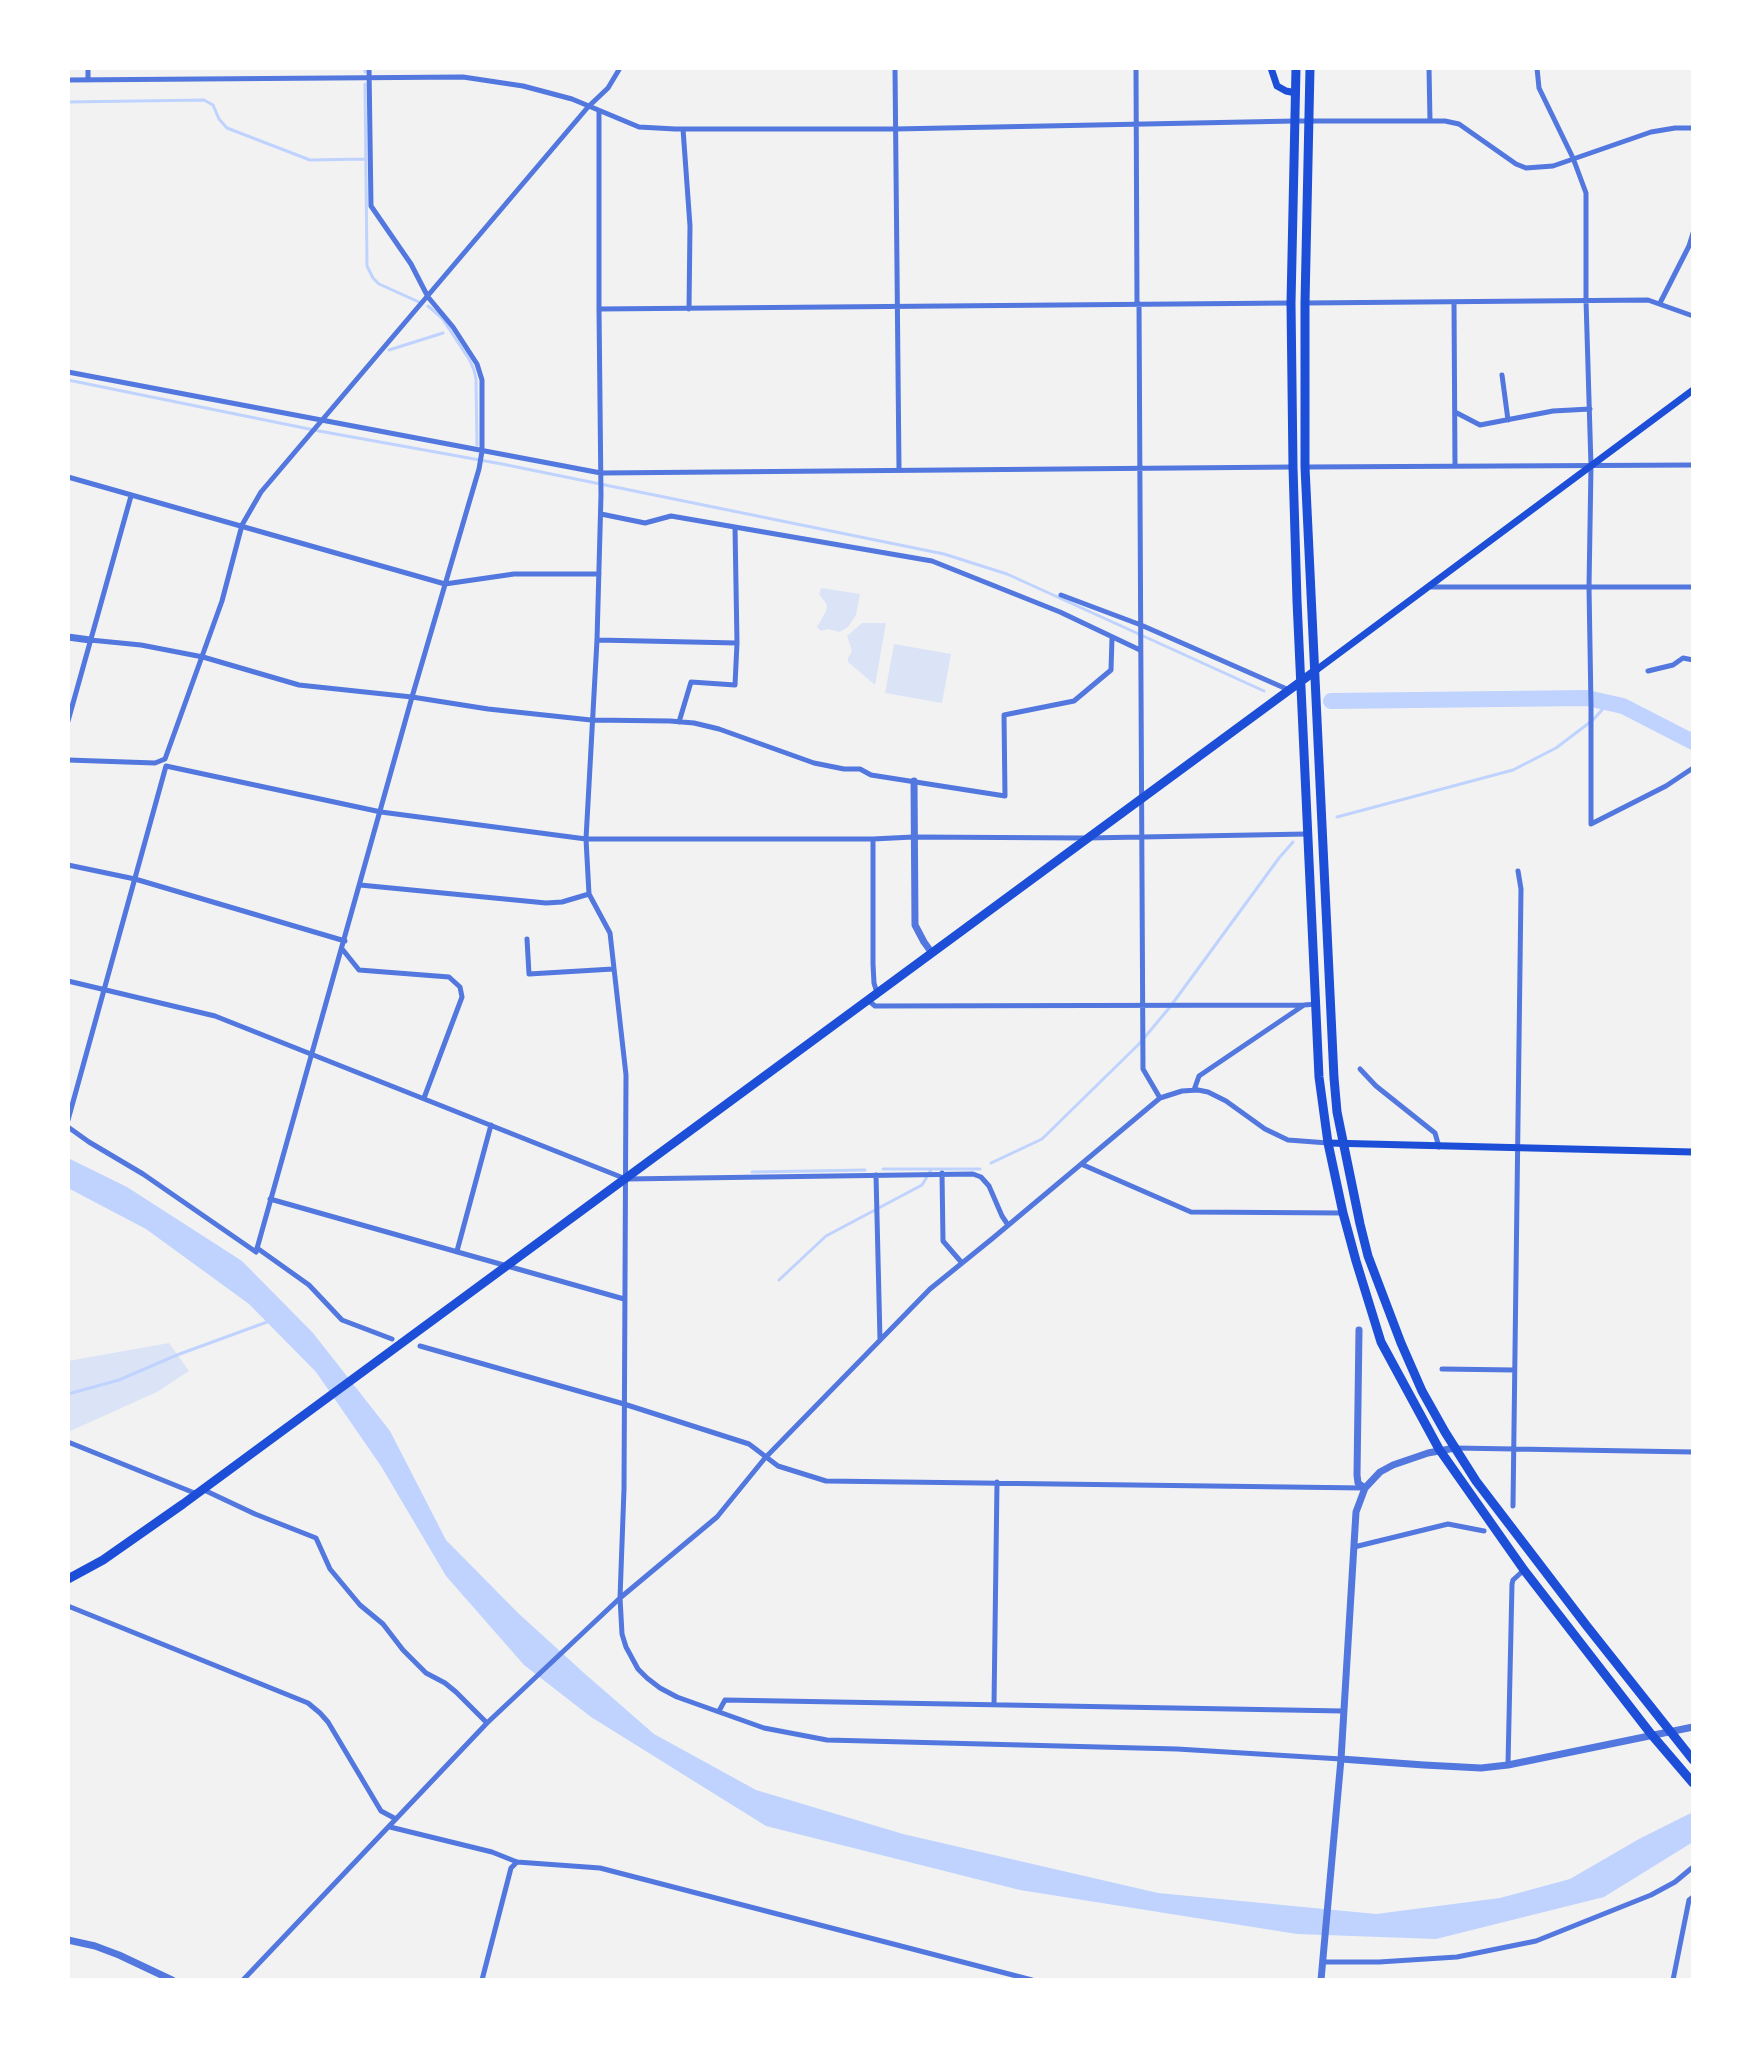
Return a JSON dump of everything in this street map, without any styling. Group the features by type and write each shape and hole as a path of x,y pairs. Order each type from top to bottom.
{"highway":[{"path":"1296,68 1291,303 1301,681 1319,1077 1328,1143 1343,1213 1381,1342 1439,1449 1524,1570 1651,1734 1693,1783"},
{"path":"1310,68 1305,467 1330,1026 1337,1112 1362,1235 1387,1307 1422,1391 1455,1448 1476,1481 1557,1588 1693,1760"},
{"path":"68,1579 103,1560 200,1492 1315,671"}],"main road":[{"path":"1271,68 1277,86 1296,93"},
{"path":"1315,671 1693,390"},
{"path":"1328,1143 1693,1152"}],"street":[{"path":"88,68 88,80"},
{"path":"219,68 219,79"},
{"path":"68,1127 256,1252 482,451 482,380 477,364 453,327 428,297 411,264 371,206 369,68"},
{"path":"68,760 155,763 165,759 222,601 242,525 261,492 588,107 608,88 620,68"},
{"path":"895,68 899,470"},
{"path":"1136,68 1143,1069 1160,1098"},
{"path":"1429,68 1430,121"},
{"path":"1537,68 1539,88 1573,158 1586,193 1591,466 1591,824 1666,786 1693,768"},
{"path":"68,80 463,77 523,86 572,99 639,127 683,129 1445,121 1459,124 1526,168 1553,166 1651,132 1693,128"},
{"path":"599,112 601,514 586,839 589,894 610,933 626,1075 624,1489 620,1598 622,1634 638,1669 660,1688 677,1697 764,1728 850,1742 1177,1749 1481,1768 1693,1727"},
{"path":"683,129 690,226 689,309"},
{"path":"1660,303 1692,242 1693,233"},
{"path":"1305,303 1648,300 1693,316"},
{"path":"1454,302 1455,466"},
{"path":"599,309 1291,303"},
{"path":"68,372 601,473 1293,467"},
{"path":"1502,375 1508,420"},
{"path":"1455,412 1480,425 1553,411 1590,409"},
{"path":"1305,467 1693,465"},
{"path":"68,477 445,584 514,574 599,574"},
{"path":"68,721 131,496"},
{"path":"601,514 645,523 671,516 932,561 1060,612 1140,650"},
{"path":"679,722 691,682 735,685 735,527"},
{"path":"1430,587 1693,587"},
{"path":"1061,595 1141,625 1289,690"},
{"path":"68,637 141,645 203,657 299,685 591,720 694,723 814,763 1005,796 1004,715 1074,701 1111,670 1112,638"},
{"path":"597,640 737,643"},
{"path":"1648,671 1662,669 1683,658 1693,660"},
{"path":"160,761 166,766 381,812 586,839 1087,838 1308,834"},
{"path":"68,1120 166,766"},
{"path":"914,781 915,925 932,953"},
{"path":"873,839 873,964 878,993"},
{"path":"68,865 135,879 345,941"},
{"path":"1513,1506 1521,889 1518,871"},
{"path":"360,885 546,903 589,894"},
{"path":"527,939 529,974 614,969"},
{"path":"342,949 359,970 449,977 460,987 462,997 424,1098"},
{"path":"68,981 215,1016 626,1179 973,1174 989,1186 1008,1225"},
{"path":"869,1000 875,1006 1317,1004"},
{"path":"1194,1090 1199,1076 1304,1005"},
{"path":"1360,1069 1376,1086 1435,1133 1439,1147"},
{"path":"243,1980 487,1723 620,1598 717,1517 765,1458 930,1289 1160,1098 1182,1091 1208,1092 1265,1129 1288,1140 1328,1143"},
{"path":"457,1251 491,1125"},
{"path":"1081,1164 1191,1212 1343,1213"},
{"path":"942,1173 943,1241 962,1263"},
{"path":"876,1175 880,1341"},
{"path":"270,1199 624,1299"},
{"path":"257,1247 309,1285 342,1320 392,1339"},
{"path":"1359,1330 1357,1475 1358,1483 1365,1488"},
{"path":"420,1346 624,1404 749,1444 778,1466 826,1481 1365,1488"},
{"path":"1442,1369 1514,1370"},
{"path":"68,1442 316,1538 330,1569 360,1605 383,1624 426,1673 456,1692 487,1723"},
{"path":"1321,1980 1341,1759 1356,1512 1365,1488 1380,1472 1393,1465 1439,1449 1693,1452"},
{"path":"994,1705 997,1482"},
{"path":"1353,1548 1448,1524 1484,1531"},
{"path":"1508,1765 1512,1584 1524,1570"},
{"path":"68,1606 308,1703 328,1722 381,1811 396,1819"},
{"path":"719,1711 725,1700 1343,1711"},
{"path":"390,1827 492,1852 517,1862 600,1868 1032,1980"},
{"path":"482,1980 511,1868 517,1862"},
{"path":"1323,1959 1379,1962 1457,1957 1536,1941 1651,1895 1675,1882 1693,1867"},
{"path":"1673,1980 1689,1900 1693,1897"},
{"path":"68,1940 119,1955 172,1980"}],"shaded area":[{"path":"821,588 860,594 856,615 840,632 821,631 817,627 827,605 819,594"},
{"path":"862,623 886,623 875,685 848,662 852,651 847,636"},
{"path":"894,644 951,654 942,703 885,693"},
{"path":"169,1343 189,1371 157,1392 68,1432 68,1361"}],"water":[{"path":"68,1158 127,1187 242,1261 313,1333 390,1431 446,1540 518,1613 654,1734 756,1790 903,1834 1158,1893 1376,1914 1500,1898 1570,1879 1693,1812 1693,1842 1604,1897 1436,1939 1297,1934 1020,1890 766,1826 591,1717 524,1665 446,1576 381,1466 316,1372 249,1304 146,1229 68,1188"}],"waterway":[{"path":"365,84 367,266 379,284 419,302"},
{"path":"68,102 204,100 213,105 227,128 310,160 366,159"},
{"path":"428,306 442,318 474,370 477,445"},
{"path":"389,350 443,333"},
{"path":"68,380 944,554 1007,574 1264,691"},
{"path":"1331,701 1587,698 1623,706 1693,742"},
{"path":"1337,817 1513,770 1556,748 1593,720 1609,702"},
{"path":"991,1163 1042,1139 1139,1044 1293,842"},
{"path":"883,1169 980,1169"},
{"path":"752,1172 865,1170"},
{"path":"779,1280 826,1236 922,1185 931,1170"},
{"path":"68,1394 119,1380 267,1322"}]}
